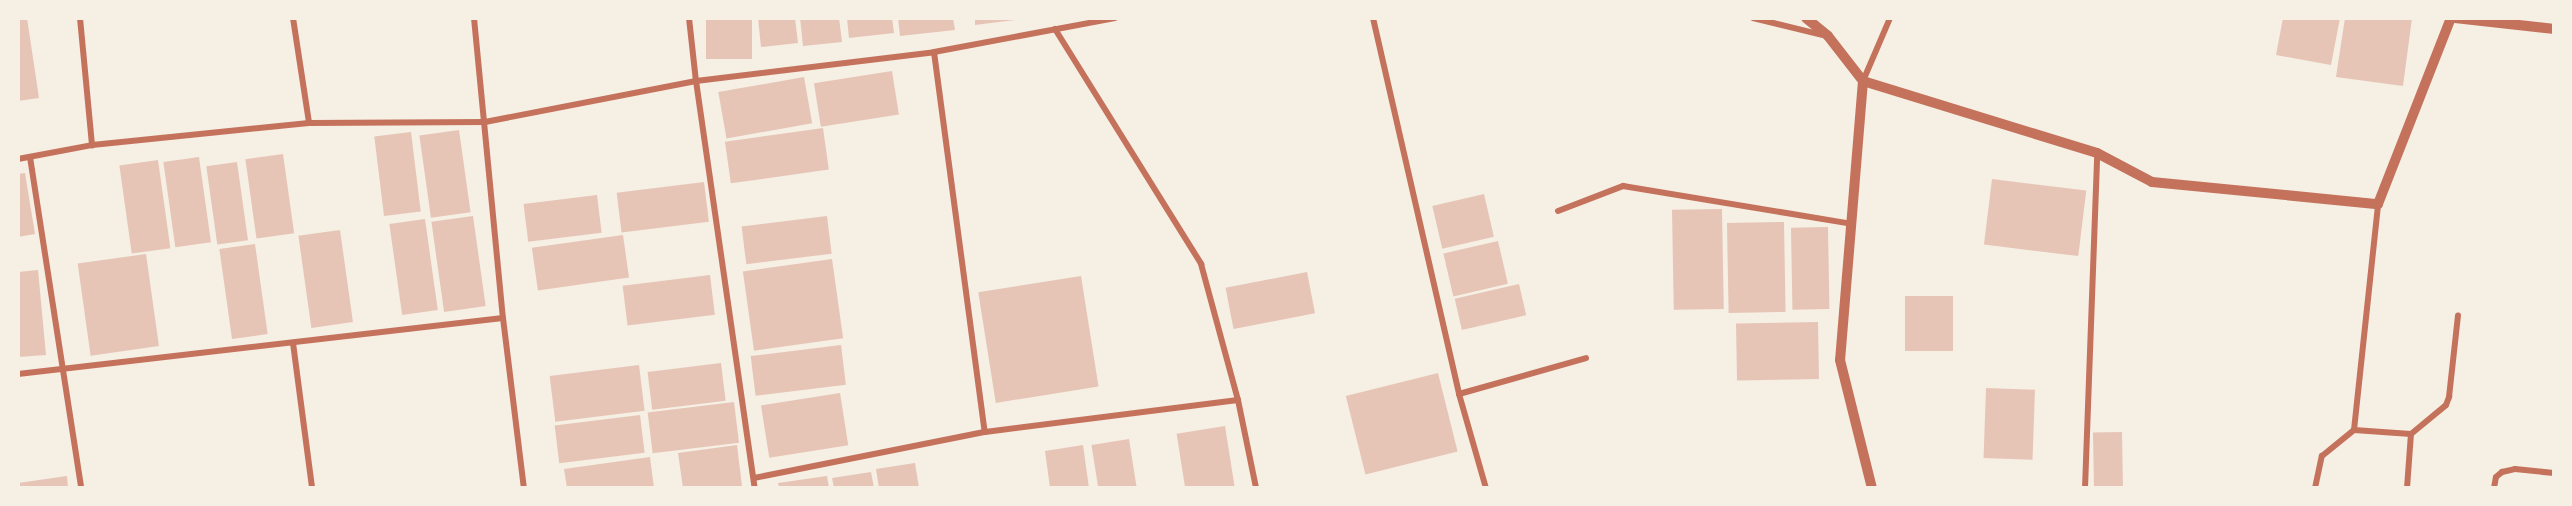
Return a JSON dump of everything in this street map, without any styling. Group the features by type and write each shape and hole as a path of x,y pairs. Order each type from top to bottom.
{"street":[{"path":"80,18 92,146"},
{"path":"293,18 309,123"},
{"path":"474,18 503,318 524,488"},
{"path":"689,18 696,81 755,488"},
{"path":"18,159 92,146 309,123 485,122 696,81 934,52 1115,18"},
{"path":"1373,18 1459,394 1486,488"},
{"path":"1753,18 1828,36"},
{"path":"1806,18 1828,36 1863,81 2097,153 2152,182 2378,204"},
{"path":"1872,488 1840,360 1863,81 1890,18"},
{"path":"2354,430 2378,204 2451,18"},
{"path":"2455,18 2554,29"},
{"path":"1055,29 1201,264 1238,399 1256,488"},
{"path":"934,52 985,432"},
{"path":"2085,488 2097,153"},
{"path":"30,157 81,488"},
{"path":"1558,211 1623,186 1853,224"},
{"path":"2315,488 2322,456 2354,430 2410,434 2446,405 2449,397 2458,315"},
{"path":"18,374 63,371 503,318"},
{"path":"293,343 312,488"},
{"path":"1459,394 1586,358"},
{"path":"754,478 985,432 1238,399"},
{"path":"2407,488 2410,434"},
{"path":"2494,488 2496,477 2502,472 2515,469 2554,473"}],"building":[{"path":"18,18 27,18 39,98 18,101"},
{"path":"706,18 752,18 752,59 706,59"},
{"path":"758,18 795,18 798,43 761,47"},
{"path":"800,18 839,18 842,42 803,46"},
{"path":"847,18 892,18 894,33 849,38"},
{"path":"898,18 953,18 955,30 900,36"},
{"path":"975,18 1014,18 1015,20 975,25"},
{"path":"2283,18 2340,18 2331,65 2276,55"},
{"path":"2345,18 2412,18 2403,86 2336,77"},
{"path":"892,71 899,114 821,127 814,83"},
{"path":"804,77 812,123 726,138 718,92"},
{"path":"823,128 829,170 731,183 725,142"},
{"path":"459,130 471,212 431,218 419,136"},
{"path":"411,132 421,211 384,216 374,137"},
{"path":"283,154 294,233 257,239 245,159"},
{"path":"199,157 211,242 175,247 163,162"},
{"path":"158,160 170,248 132,254 119,165"},
{"path":"237,162 248,240 217,245 206,166"},
{"path":"25,173 35,234 18,237 18,174"},
{"path":"1992,179 2086,191 2078,256 1984,245"},
{"path":"704,182 709,222 622,232 617,193"},
{"path":"1484,194 1494,237 1442,249 1432,206"},
{"path":"597,195 602,233 528,242 524,204"},
{"path":"1722,209 1724,309 1674,310 1672,210"},
{"path":"473,216 486,306 444,312 431,222"},
{"path":"827,216 832,254 746,264 742,226"},
{"path":"425,219 438,310 402,315 389,224"},
{"path":"1784,222 1786,312 1729,313 1727,223"},
{"path":"1828,227 1829,309 1792,310 1791,228"},
{"path":"340,230 353,322 311,328 298,236"},
{"path":"623,235 629,278 538,290 532,248"},
{"path":"1498,241 1508,284 1453,296 1443,254"},
{"path":"255,244 268,334 232,339 219,249"},
{"path":"146,254 159,346 91,356 78,264"},
{"path":"832,259 843,338 754,351 743,272"},
{"path":"38,270 46,355 18,357 18,272"},
{"path":"1307,272 1315,313 1234,329 1226,288"},
{"path":"710,275 715,315 628,325 623,286"},
{"path":"1081,276 1099,387 996,403 978,292"},
{"path":"1519,284 1526,315 1462,330 1455,299"},
{"path":"1905,296 1953,296 1953,351 1905,351"},
{"path":"1818,322 1819,379 1737,380 1736,323"},
{"path":"841,345 846,385 756,396 751,356"},
{"path":"721,363 726,401 652,410 648,372"},
{"path":"639,365 645,411 555,422 550,376"},
{"path":"1438,373 1458,452 1365,475 1346,396"},
{"path":"1986,388 2035,390 2033,460 1984,458"},
{"path":"840,393 848,445 769,458 761,406"},
{"path":"734,402 739,443 653,453 648,413"},
{"path":"640,415 645,453 559,463 555,425"},
{"path":"1225,426 1235,488 1185,488 1177,434"},
{"path":"2122,432 2123,488 2094,488 2093,433"},
{"path":"1129,439 1137,488 1098,488 1091,445"},
{"path":"737,445 742,486 683,488 678,453"},
{"path":"1083,445 1089,488 1050,488 1045,451"},
{"path":"650,457 654,488 567,488 564,469"},
{"path":"915,463 919,488 879,488 876,469"},
{"path":"871,472 874,488 834,488 832,478"},
{"path":"67,476 68,488 18,488 18,483"},
{"path":"827,476 829,488 779,488 778,483"}]}
